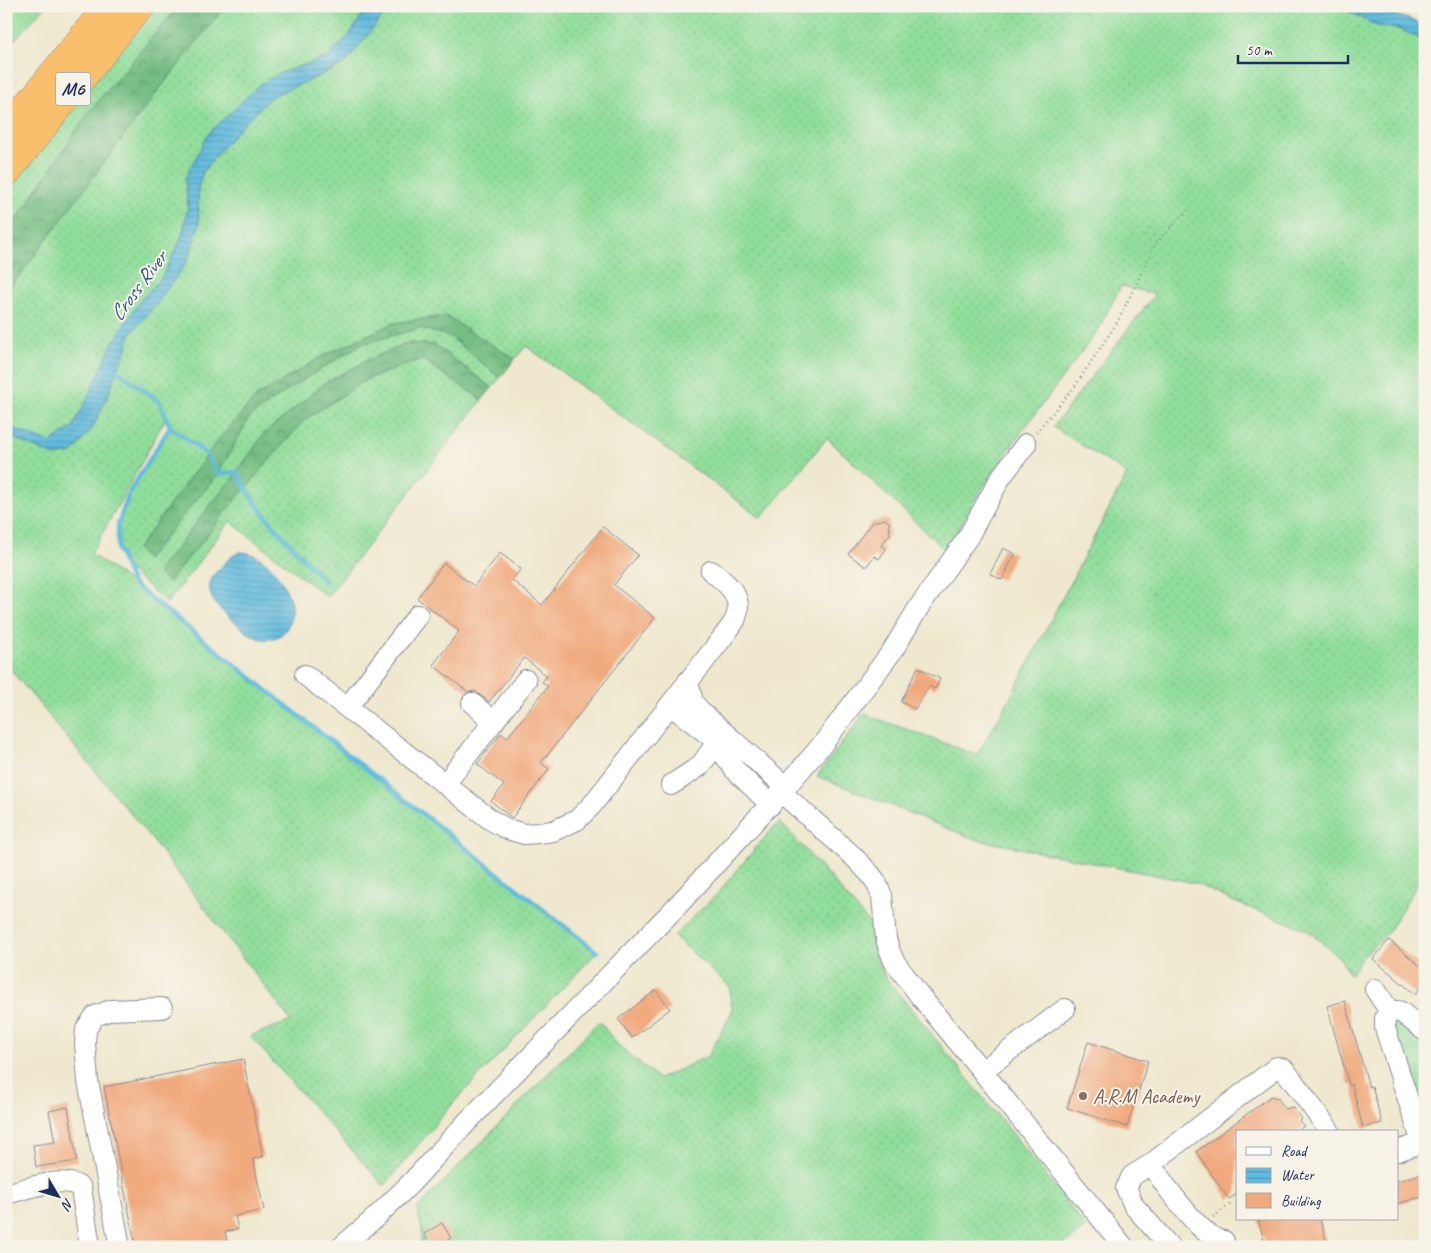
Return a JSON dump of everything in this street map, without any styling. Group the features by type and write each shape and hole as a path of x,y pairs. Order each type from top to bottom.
{"highway":[{"name":"M6","path":"6,132 108,6"},
{"name":"M6","path":"6,172 141,6"}],"street":[{"path":"341,1247 411,1183 467,1122 678,905 779,795 825,741 893,650 918,607 968,537 1001,477 1026,444"},
{"path":"305,675 491,820 507,829 524,834 553,831 577,820 592,805 735,620 738,606 735,594 729,585 711,571"},
{"path":"347,708 418,615"},
{"path":"445,784 526,680"},
{"path":"688,681 693,702 721,737 779,795 854,856 871,875 882,896 886,939 894,962 1124,1247"},
{"path":"472,703 494,722"},
{"path":"670,705 721,737"},
{"path":"671,785 700,766 721,737"},
{"path":"721,737 722,752 735,770"},
{"path":"700,766 722,762 779,795"},
{"path":"1375,989 1390,1012"},
{"path":"120,1247 88,1081 85,1043 86,1029 95,1016 111,1010 162,1008"},
{"path":"982,1071 1064,1009"},
{"path":"1398,1150 1423,1143 1385,1028 1385,1018 1390,1012 1398,1011 1425,1031"},
{"path":"1170,1247 1134,1206 1126,1188 1132,1176 1151,1164 1277,1068 1284,1069 1329,1130"},
{"path":"1151,1164 1164,1184 1203,1230 1223,1245"},
{"path":"6,1194 60,1181 77,1184 81,1188 90,1247"}],"path":[{"path":"1026,444 1073,389 1116,323 1156,242 1189,210"}],"green space":[{"path":"6,6 46,6 6,49"},
{"path":"156,6 179,6 89,112 6,235 6,188 97,75"},
{"path":"179,6 225,6 153,97 6,293 6,235 89,112"},
{"path":"225,6 369,6 349,35 328,57 278,74 185,178 188,207 182,237 162,277 139,302 73,427 51,443 6,426 6,293 153,97"},
{"path":"393,6 1338,6 1375,25 1402,30 1425,41 1425,869 1386,935 1364,955 1350,975 1340,958 1307,930 1232,901 1195,883 974,839 817,776 864,714 977,755 1008,702 1127,474 1053,427 1155,294 1121,286 1098,330 1006,453 972,504 947,552 827,438 761,518 526,346 515,359 445,316 394,323 321,357 255,398 219,439 137,549 147,559 218,474 249,418 290,388 361,344 420,328 451,337 500,378 492,388 435,345 407,343 366,361 325,383 265,433 237,472 168,583 303,421 367,379 422,359 482,400 327,597 230,521 167,603 126,567 118,550 118,524 130,491 170,427 166,418 91,554 133,584 597,952 455,1101 384,1186 250,1036 291,1021 154,842 6,664 6,435 55,456 72,453 93,427 125,353 130,334 158,302 188,260 199,225 198,188 203,171 234,134 272,96 345,64 385,13"},
{"path":"445,316 515,359 500,378 451,337 420,328 361,344 290,388 249,418 218,474 146,560 137,549 219,439 255,398 321,357 394,323"},
{"path":"407,343 435,345 492,388 482,400 422,359 367,379 303,421 168,583 157,572 237,472 265,433 325,383 366,361"},
{"path":"780,822 870,924 871,939 876,958 885,977 1086,1227 1061,1247 420,1247 422,1231 417,1209 599,1021 618,1045 659,1079 708,1056 732,1012 730,987 674,936 716,895"},
{"path":"1398,1020 1425,1039 1425,1125 1393,1024"}],"water":[{"path":"369,6 393,6 385,13 345,64 272,96 234,134 203,171 198,188 199,225 188,260 158,302 130,334 125,353 93,427 72,453 55,456 6,435 6,426 51,443 73,427 112,344 139,302 162,277 182,237 188,207 185,178 208,134 258,86 278,74 328,57 349,35"},
{"path":"1338,6 1372,6 1425,25 1425,41 1402,30 1375,25"},
{"path":"239,552 245,552 262,559 276,574 287,593 292,612 287,627 279,636 262,639 248,633 225,614 212,598 210,585 213,576 228,560"}],"building":[{"path":"885,519 889,522 890,534 881,546 886,549 879,559 874,556 866,567 848,554 872,522"},
{"path":"603,527 638,555 614,585 655,618 541,763 549,769 512,818 491,801 504,785 477,764 501,733 507,738 548,686 542,682 547,676 524,658 489,702 475,691 468,692 433,665 459,631 417,598 444,563 474,586 500,553 521,569 512,580 542,605"},
{"path":"1003,548 1015,554 1002,580 990,574"},
{"path":"918,667 940,679 935,689 929,686 915,709 901,702"},
{"path":"1389,940 1425,970 1425,983 1415,994 1373,959"},
{"path":"656,990 670,1009 632,1038 618,1019"},
{"path":"1345,1001 1369,1087 1372,1086 1382,1123 1363,1128 1352,1085 1349,1085 1327,1006"},
{"path":"1088,1042 1148,1061 1127,1127 1067,1108"},
{"path":"243,1059 263,1157 253,1159 264,1210 235,1216 238,1229 225,1232 227,1241 201,1247 136,1247 104,1087"},
{"path":"1271,1096 1278,1098 1285,1109 1293,1107 1302,1119 1299,1121 1304,1126 1299,1130 1236,1130 1236,1195 1229,1199 1196,1152"},
{"path":"68,1107 77,1161 36,1167 33,1145 55,1142 49,1111"},
{"path":"1425,1173 1425,1196 1398,1204 1398,1181"},
{"path":"1258,1220 1320,1220 1328,1247 1266,1247"},
{"path":"442,1223 451,1238 436,1247 431,1247 424,1234"}],"waterway":[{"path":"114,368 160,402 170,427 130,491 118,524 118,550 133,584 597,952"},
{"path":"170,427 207,454 218,474 237,472 254,501 265,515 325,581"}],"place":[{"name":"A.R.M Academy","path":"1083,1096"}],"water label":[{"name":"Cross River","path":"138,286"}]}
